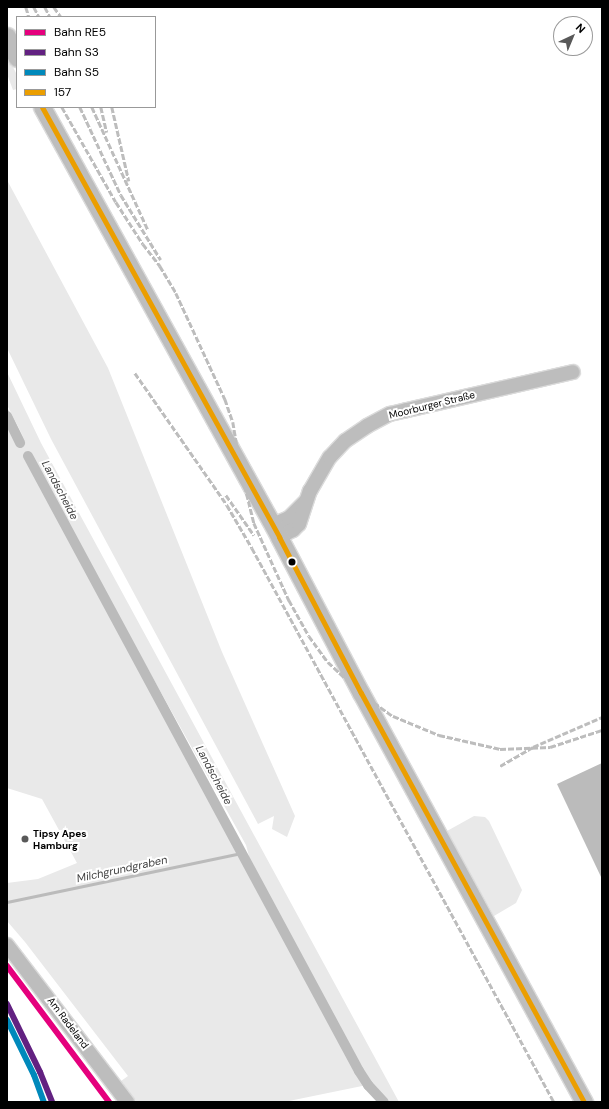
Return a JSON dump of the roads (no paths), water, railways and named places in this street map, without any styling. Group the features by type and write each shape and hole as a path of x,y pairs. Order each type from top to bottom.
{"main road":[{"path":"7,36 16,56"},
{"path":"43,108 276,531 339,652 584,1102"}],"street":[{"name":"Moorburger Straße","path":"276,531 293,530 299,524 303,516 305,502 314,481 337,449 356,434 378,420 390,414 573,372"},
{"name":"Am Radeland","path":"7,945 127,1102"}],"waterway":[{"name":"Landscheide","path":"7,416 20,443"},
{"name":"Landscheide","path":"28,456 359,1071 368,1085 384,1102"},
{"name":"Milchgrundgraben","path":"7,902 241,853"}],"railway":[{"path":"26,7 29,16"},
{"path":"34,7 38,16"},
{"path":"45,7 50,16"},
{"path":"54,7 60,16"},
{"path":"63,108 116,202 143,244 160,266 176,293 225,399 233,422 241,470 254,523 289,600 309,636 328,662 361,693 393,716 439,735 500,749 550,747 602,730"},
{"path":"80,108 121,195 161,260"},
{"path":"92,108 148,230"},
{"path":"101,108 107,132"},
{"path":"112,108 129,181"},
{"path":"135,373 227,505 252,548 554,1102"},
{"path":"226,495 254,535"},
{"path":"500,766 533,747 602,717"}],"rail line":[{"name":"RE5","path":"7,966 109,1102"},
{"name":"S3","path":"7,1004 40,1072 52,1102"},
{"name":"S5","path":"7,1020 34,1075 44,1102"}],"place":[{"name":"Tipsy Apes Hamburg","path":"25,839"}]}
